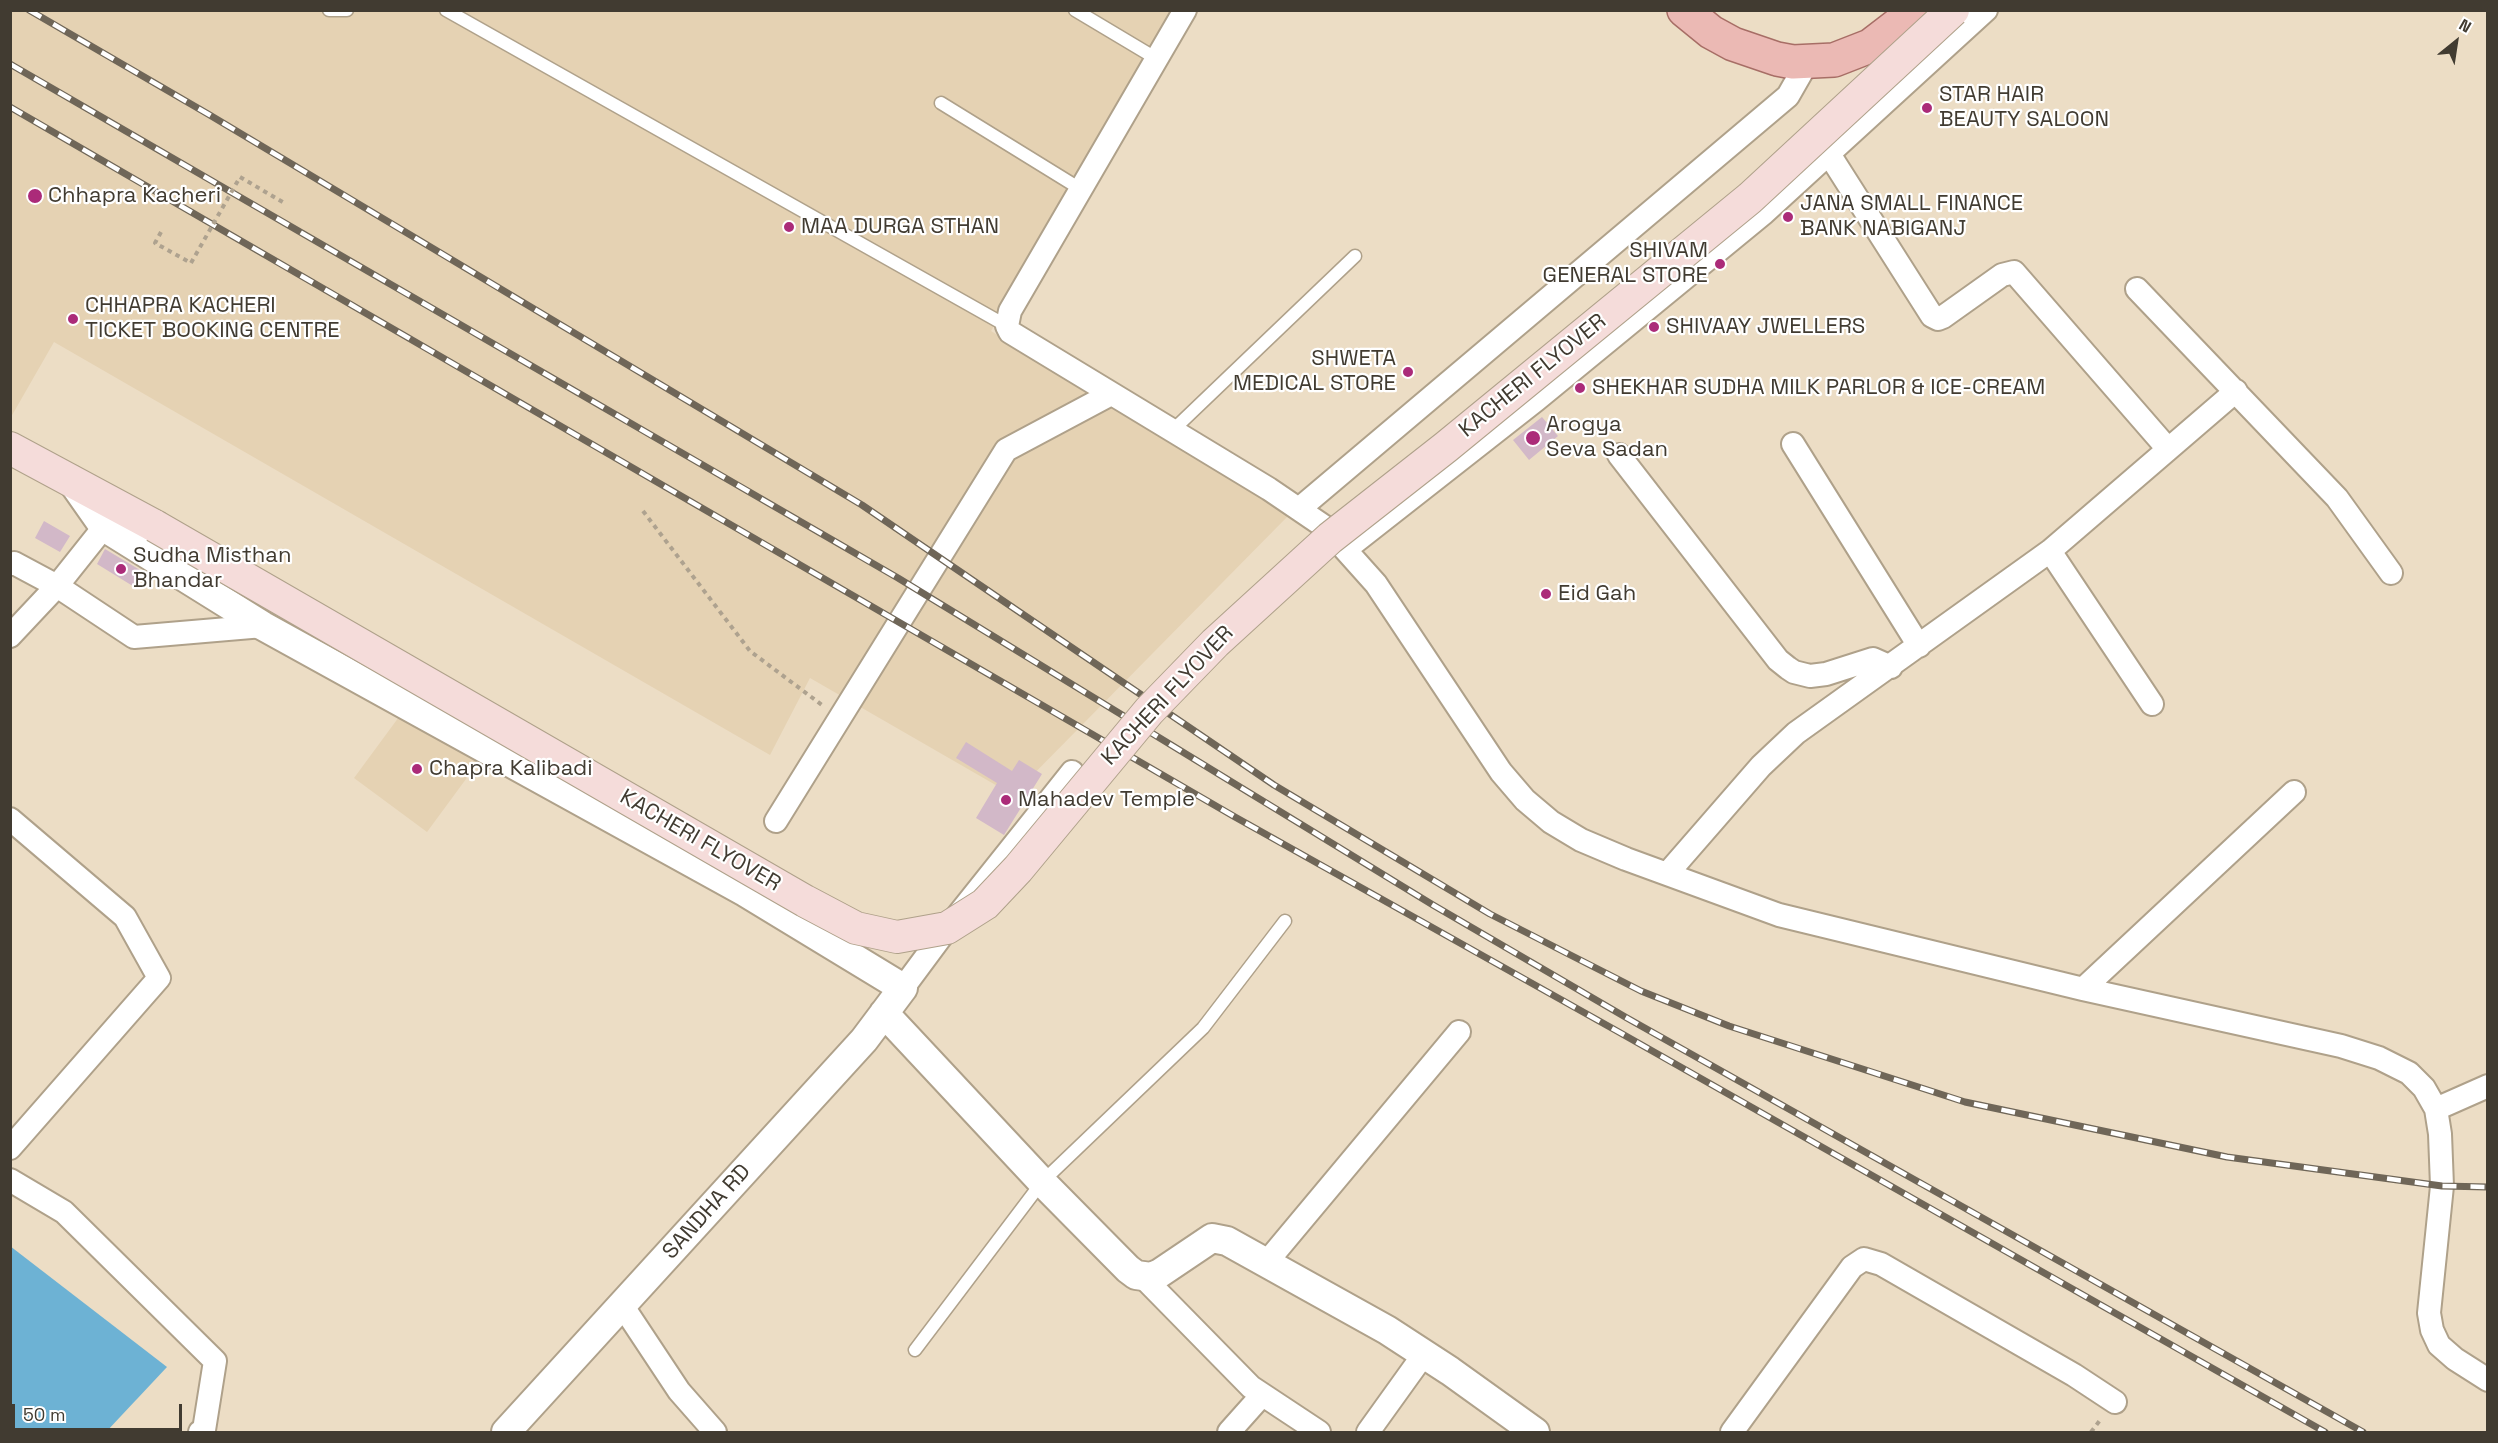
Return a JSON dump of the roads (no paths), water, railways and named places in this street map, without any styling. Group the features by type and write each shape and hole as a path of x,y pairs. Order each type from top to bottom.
{"main road":[{"path":"1684,10 1711,32 1733,44 1777,59 1808,61 1834,60 1870,46 1917,10"},
{"name":"KACHERI FLYOVER","path":"10,448 155,526 805,901 856,928 897,937 947,928 985,904 1018,869 1149,711 1233,627 1330,538 1446,447 1750,198 1953,10"}],"street":[{"path":"1185,10 1010,311 1007,326 1015,336 1299,508 1325,527 1376,584 1501,772 1525,800 1551,822 1581,840 1779,915 2083,989 2342,1046 2379,1058 2409,1073 2424,1088 2436,1109 2440,1134 2442,1186 2429,1313 2432,1329 2439,1345 2455,1359 2487,1380"},
{"path":"1346,549 1554,385 1764,213 1986,10"},
{"path":"1299,508 1788,96 1808,61"},
{"path":"1829,154 1932,316 1938,319 1943,317 2002,275 2014,272 2168,450"},
{"path":"2138,289 2337,498 2391,573"},
{"path":"1667,874 1761,766 1796,733 2050,551 2236,390"},
{"path":"776,821 1006,450 1111,394"},
{"path":"1793,444 1919,646"},
{"path":"1619,455 1778,660 1788,668 1810,676 1826,674 1873,659 1882,661 1891,667"},
{"path":"71,480 104,527 262,626 745,892 903,988 946,930 1072,772"},
{"path":"10,636 57,586 104,527"},
{"path":"2050,551 2152,704"},
{"path":"10,564 14,562 57,586 134,637 262,626"},
{"path":"2083,989 2294,792"},
{"path":"10,819 125,917 159,978 10,1148"},
{"name":"SANDHA RD","path":"506,1432 864,1040 903,988"},
{"path":"884,1013 1042,1182 1128,1269 1143,1277 1251,1388 1319,1432"},
{"path":"1266,1263 1459,1032"},
{"path":"2436,1109 2487,1086"},
{"path":"10,1180 64,1212 215,1361 204,1430 200,1432"},
{"path":"1143,1277 1160,1273 1212,1238 1227,1241 1387,1330 1534,1432"},
{"path":"1732,1432 1852,1267 1864,1259 1881,1264 2064,1369 2115,1402"},
{"path":"622,1305 679,1391 715,1432"},
{"path":"1368,1432 1424,1354"},
{"path":"1229,1432 1262,1395"}],"lane":[{"path":"329,10 347,10"},
{"path":"446,10 1007,326"},
{"path":"1075,10 1157,59"},
{"path":"941,103 1082,190"},
{"path":"1172,431 1355,256"},
{"path":"915,1350 1042,1182 1203,1028 1285,921"}],"water":[{"path":"10,1246 167,1367 106,1432 11,1432"}],"railway":[{"path":"29,10 208,114 862,505 1274,785 1490,914 1641,991 1729,1026 1965,1102 2227,1157 2442,1186 2488,1187"},
{"path":"10,64 898,578 1433,905 1627,1018 2363,1432"},
{"path":"10,107 1235,817 2325,1432"}],"place":[{"name":"STAR HAIR BEAUTY SALOON","path":"1927,108"},
{"name":"Chhapra Kacheri","path":"35,196"},
{"name":"JANA SMALL FINANCE BANK NABIGANJ","path":"1788,217"},
{"name":"MAA DURGA STHAN","path":"789,227"},
{"name":"SHIVAM GENERAL STORE","path":"1720,264"},
{"name":"CHHAPRA KACHERI TICKET BOOKING CENTRE","path":"73,319"},
{"name":"SHIVAAY JWELLERS","path":"1654,327"},
{"name":"SHWETA MEDICAL STORE","path":"1408,372"},
{"name":"SHEKHAR SUDHA MILK PARLOR & ICE-CREAM","path":"1580,388"},
{"name":"Arogya Seva Sadan","path":"1533,438"},
{"name":"Sudha Misthan Bhandar","path":"121,569"},
{"name":"Eid Gah","path":"1546,594"},
{"name":"Chapra Kalibadi","path":"417,769"},
{"name":"Mahadev Temple","path":"1006,800"}]}
